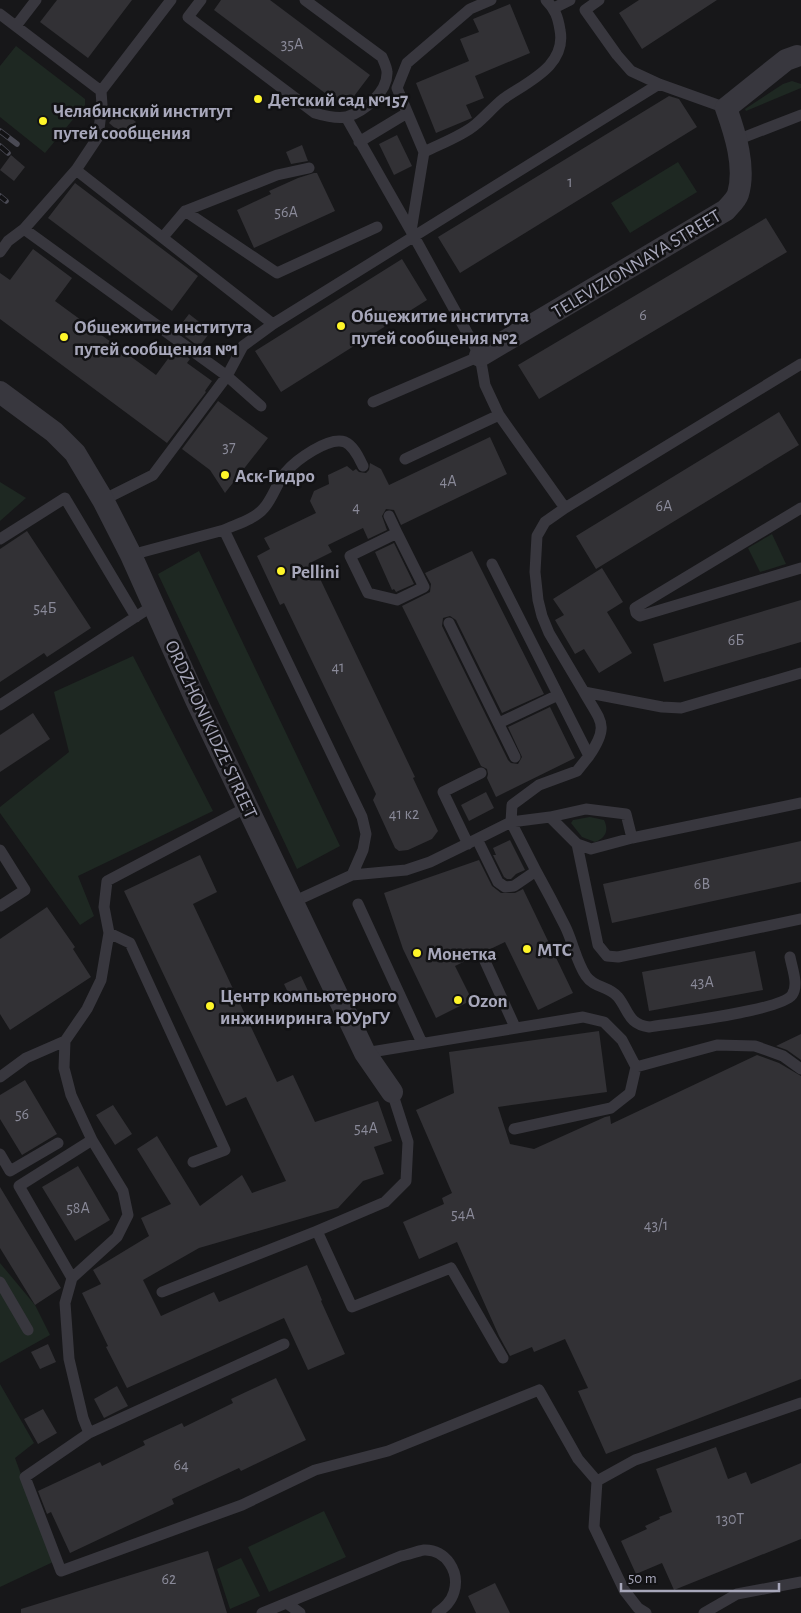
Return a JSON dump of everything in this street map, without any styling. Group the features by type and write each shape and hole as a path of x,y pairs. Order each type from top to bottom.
{"street":[{"path":"726,108 786,60 800,52"},
{"name":"TELEVIZIONNAYA STREET","path":"480,356 726,210 738,195 740,175 737,140 726,108"},
{"name":"ORDZHONIKIDZE STREET","path":"0,392 54,432 75,453 104,500 131,555 145,611 196,700 249,806 365,1053 392,1092"}],"lane":[{"path":"16,26 36,0"},
{"path":"0,252 8,242 24,229 76,170 98,137 102,106 101,91 171,0"},
{"path":"201,0 188,17 315,113 330,117 346,117 365,108 384,87 388,72 382,58 305,0"},
{"path":"413,234 424,152 396,88 407,63 470,9 492,0"},
{"path":"424,152 474,126 503,99 533,81 546,68 556,55 562,40 550,4 570,0"},
{"path":"577,0 617,55 632,72 659,84 726,108"},
{"path":"586,10 599,0"},
{"path":"0,14 101,91"},
{"path":"104,500 152,475 227,376 243,346 273,324 413,234 659,84"},
{"path":"359,142 406,113"},
{"path":"737,140 801,115"},
{"path":"346,117 480,356 485,385 499,415 565,508"},
{"path":"163,236 185,211 277,175 309,168"},
{"path":"76,170 163,236 273,324"},
{"path":"185,211 277,272 377,227"},
{"path":"24,229 227,376 261,406"},
{"path":"373,402 480,356"},
{"path":"790,957 796,987 792,996 783,1001 758,1009 649,1027 639,1026 632,1020 618,997 610,989 596,986 587,977 566,927 511,822 512,805 540,785 577,771 600,741 603,729 598,715 549,633 542,616 535,572 537,536 545,522 801,364"},
{"path":"405,459 499,415"},
{"path":"131,555 224,530 253,516 264,508 285,473 297,459 332,442 345,442 356,451 363,466"},
{"path":"0,539 65,498 145,611 0,705"},
{"path":"801,508 635,608 636,613 640,616 801,568"},
{"path":"389,516 424,587 397,600 368,593 350,556 397,533"},
{"path":"224,530 362,817 366,834 363,850 352,875"},
{"path":"492,564 589,756"},
{"path":"449,623 515,757"},
{"path":"584,692 662,708 681,708 801,673"},
{"path":"499,723 558,695"},
{"path":"481,773 443,792 498,882 505,887 514,886 536,871"},
{"path":"550,817 577,844 591,849 632,838 801,803"},
{"path":"0,1077 26,1058 65,1041 87,1009 101,980 110,933 104,907 107,881 249,806"},
{"path":"293,902 352,875 406,870 430,862 511,822 550,817 586,809 626,814 632,838"},
{"path":"577,844 598,945 607,956 618,957 801,919"},
{"path":"0,850 26,890 0,906"},
{"path":"358,904 422,1044"},
{"path":"110,933 130,943 225,1150 193,1162"},
{"path":"484,959 515,1027"},
{"path":"365,1053 582,1017 604,1022 622,1040 636,1067 630,1093 611,1108 514,1129"},
{"path":"65,1041 64,1068 71,1095 92,1140 123,1191 128,1215 117,1237 72,1278 65,1302 69,1359 83,1418 89,1433"},
{"path":"636,1067 717,1045 755,1046 783,1056 801,1069"},
{"path":"162,1292 316,1232 385,1202 406,1181 408,1142 392,1092"},
{"path":"72,1278 19,1186 92,1140"},
{"path":"0,1154 10,1171 58,1143"},
{"path":"316,1232 352,1308 451,1268 502,1358"},
{"path":"0,1282 28,1330"},
{"path":"284,1344 89,1433 26,1476 61,1571 242,1505 315,1470 388,1451 539,1390 578,1458 597,1481 594,1527 624,1590 639,1611"},
{"path":"597,1481 635,1460 801,1403"},
{"path":"262,1613 288,1604 401,1556 425,1550 440,1554 452,1565 455,1578 454,1591 448,1604 437,1613"},
{"path":"704,1613 737,1594 801,1582"},
{"path":"288,1604 300,1613"}],"shaded area":[{"path":"16,46 85,99 85,105 45,153 0,117 0,66"},
{"path":"792,81 801,84 801,88 746,111 745,109 783,84"},
{"path":"678,162 697,192 630,233 611,203"},
{"path":"0,482 26,498 0,521"},
{"path":"772,534 786,564 760,572 748,548"},
{"path":"199,551 340,846 297,869 158,574"},
{"path":"133,656 213,811 78,876 94,916 80,925 0,813 0,807 69,752 54,692"},
{"path":"590,817 604,820 606,827 604,836 595,842 582,837 571,823 573,820"},
{"path":"0,1263 35,1305 50,1335 0,1363"},
{"path":"0,1384 34,1443 15,1458 53,1562 0,1587"},
{"path":"324,1511 346,1557 269,1592 248,1547"},
{"path":"241,1558 260,1596 230,1609 217,1569"}],"building":[{"path":"57,0 132,0 88,58 40,22"},
{"path":"221,0 270,0 370,75 345,108 214,10"},
{"path":"639,0 717,0 642,49 619,13"},
{"path":"510,4 530,53 475,76 484,98 466,105 472,118 436,133 416,83 469,61 460,39 479,32 473,19"},
{"path":"669,96 679,99 697,127 460,273 438,237"},
{"path":"120,109 136,122 124,136 109,123"},
{"path":"397,135 412,166 394,175 379,144"},
{"path":"302,145 308,161 291,164 286,152"},
{"path":"11,155 25,167 14,181 0,170"},
{"path":"317,173 335,211 254,248 237,210 271,194 269,191"},
{"path":"75,183 198,276 172,311 48,218"},
{"path":"766,218 787,252 539,399 518,365"},
{"name":"Общежитие института путей сообщения №1","path":"33,249 72,278 55,301 156,375 176,348 190,359 187,363 212,381 206,392 167,443 0,319 0,273 10,280"},
{"name":"Общежитие института путей сообщения №2","path":"402,259 427,300 281,392 255,351"},
{"path":"189,314 211,331 199,347 185,336 187,333 179,327"},
{"path":"218,401 268,438 225,493 210,470 182,449"},
{"path":"779,412 799,445 596,569 576,536"},
{"path":"490,437 507,474 401,525 394,510 386,509 382,516 387,530 368,539 363,528 328,545 332,552 312,562 415,777 413,778 438,831 432,839 408,850 399,851 395,848 373,800 376,794 284,603 280,605 257,556 270,549 264,538 316,513 310,501 314,491 329,484 328,475 347,466 353,471 356,469 359,472 366,473 369,470 370,463 381,469 389,485"},
{"path":"27,531 91,628 47,657 44,653 0,682 0,549"},
{"path":"394,543 414,584 396,592 394,589 392,590 375,552"},
{"path":"472,551 544,694 502,713 456,620 450,616 443,618 442,626 508,760 511,763 518,764 522,757 508,727 550,707 575,758 496,797 487,778 487,769 481,766 402,606 430,592 431,584 425,573"},
{"path":"602,568 623,602 607,612 632,653 599,673 584,649 575,654 555,620 564,615 553,599"},
{"path":"801,600 801,642 664,682 653,644"},
{"path":"33,713 50,739 0,772 0,735"},
{"path":"486,792 494,808 469,821 461,805"},
{"path":"510,840 525,870 516,874 511,879 507,879 504,877 493,855 496,855 493,848"},
{"path":"801,841 801,882 612,923 603,884"},
{"path":"200,855 217,892 193,904 277,1082 293,1075 315,1122 378,1101 392,1141 374,1147 384,1174 363,1181 338,1208 199,1248 143,1280 161,1316 214,1292 219,1302 307,1265 345,1354 308,1370 284,1318 127,1388 82,1293 101,1284 93,1270 149,1236 141,1218 171,1204 137,1149 157,1136 200,1206 242,1175 252,1193 286,1181 246,1097 226,1106 124,891"},
{"path":"479,860 492,886 501,893 515,893 523,889 573,993 538,1010 505,942 455,966 472,1000 436,1018 403,949 384,893"},
{"path":"47,907 75,947 73,949 91,977 10,1030 0,1014 0,939"},
{"path":"755,951 763,990 649,1011 642,972"},
{"path":"301,976 309,993 292,1001 284,984"},
{"path":"599,1031 607,1092 498,1107 510,1144 534,1149 605,1117 610,1116 611,1124 757,1055 779,1063 801,1076 801,1379 606,1454 578,1391 588,1388 565,1339 534,1352 532,1347 510,1356 499,1336 457,1242 419,1259 403,1222 444,1204 442,1198 452,1193 416,1110 454,1093 449,1052"},
{"path":"801,1034 801,1060 787,1050 776,1046"},
{"path":"25,1080 57,1134 22,1155 0,1119 0,1095"},
{"path":"113,1105 132,1134 115,1145 96,1115"},
{"path":"78,1166 110,1220 75,1241 42,1187"},
{"path":"0,1187 61,1288 35,1305 0,1248"},
{"path":"48,1344 56,1362 40,1369 31,1352"},
{"path":"276,1378 306,1440 241,1471 239,1468 172,1499 174,1504 70,1553 51,1512 47,1514 38,1491 100,1462 102,1466 145,1445 143,1441 182,1423 184,1427 233,1403 231,1399"},
{"path":"117,1386 128,1406 104,1418 94,1399"},
{"path":"43,1409 57,1433 38,1444 24,1419"},
{"path":"716,1447 728,1479 746,1472 751,1484 801,1463 801,1539 674,1590 662,1563 636,1574 621,1541 647,1529 645,1526 660,1519 659,1517 672,1512 656,1469"},
{"path":"208,1551 227,1613 21,1613 21,1609"},
{"path":"495,1583 510,1613 476,1613 468,1596"}],"railway":[{"path":"0,131 17,144"},
{"path":"0,146 8,153"},
{"path":"0,196 6,201"}],"place":[{"name":"Детский сад №157","path":"258,99"},
{"name":"Челябинский институт путей сообщения","path":"43,121"},
{"name":"Общежитие института путей сообщения №2","path":"341,326"},
{"name":"Общежитие института путей сообщения №1","path":"64,337"},
{"name":"Аск-Гидро","path":"225,475"},
{"name":"Pellini","path":"281,571"},
{"name":"МТС","path":"527,949"},
{"name":"Монетка","path":"417,953"},
{"name":"Ozon","path":"458,1000"},
{"name":"Центр компьютерного инжиниринга ЮУрГУ","path":"210,1006"}]}
